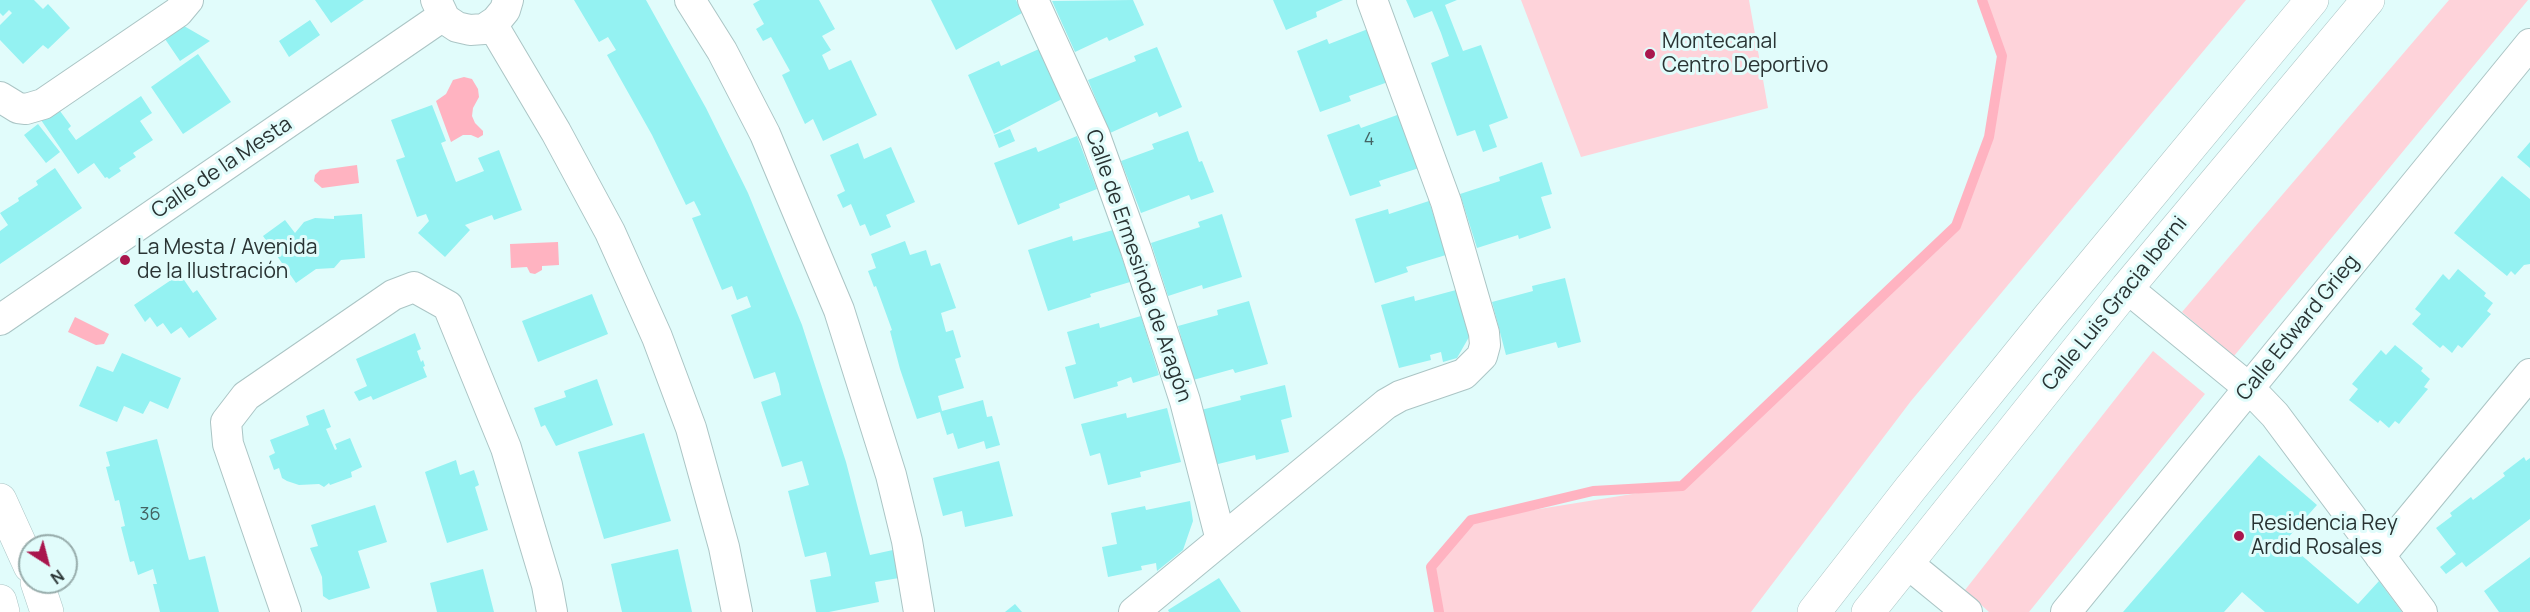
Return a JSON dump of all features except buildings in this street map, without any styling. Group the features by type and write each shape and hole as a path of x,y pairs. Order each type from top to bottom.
{"main road":[{"name":"Calle Luis Gracia Iberni","path":"1814,612 2049,317 2312,0"},
{"name":"Calle Luis Gracia Iberni","path":"1868,612 2127,288 2368,0"},
{"path":"0,500 18,540"},
{"path":"41,594 47,612"},
{"path":"0,601 3,612"}],"street":[{"path":"0,97 18,108 26,109 44,104 178,12 188,0"},
{"path":"440,8 457,27 470,30 484,29 501,16 508,0"},
{"path":"690,0 722,51 765,134 839,310 891,475 907,541 919,612"},
{"name":"Calle de Ermesinda de Aragón","path":"1033,0 1095,136 1136,250 1185,401 1221,540"},
{"path":"1134,612 1386,404 1400,396 1458,377 1482,356 1485,345 1484,333 1446,202 1372,0"},
{"name":"Calle de la Mesta","path":"0,320 440,8"},
{"path":"492,24 556,132 610,232 657,336 691,428 724,547 737,612"},
{"name":"Calle Edward Grieg","path":"2066,612 2530,44"},
{"path":"286,612 228,444 226,422 246,396 393,295 414,287 448,306 506,448 547,585 552,612"},
{"path":"2127,288 2249,388 2275,415 2422,612"},
{"path":"2380,556 2530,374"},
{"path":"1907,563 1967,612"}],"shaded area":[{"name":"Montecanal Centro Deportivo","path":"1521,0 1749,0 1768,108 1581,157"},
{"path":"1982,0 2246,0 1911,401 1751,612 1439,612 1431,567 1471,520 1682,486 1956,226 1989,137 2002,56"},
{"path":"2449,0 2528,0 2234,356 2182,312"},
{"path":"464,77 472,79 478,89 479,97 473,108 472,116 483,131 483,135 478,138 463,135 451,142 436,101 446,94 453,80"},
{"path":"357,165 359,183 322,188 314,181 315,175 320,170"},
{"path":"558,242 559,265 542,266 542,270 535,274 530,273 527,267 511,268 510,244"},
{"path":"75,317 109,334 104,344 96,345 68,332"},
{"path":"2153,351 2205,394 2029,612 1989,612 1965,590"}],"waterway":[{"path":"1439,612 1431,567 1471,520 1593,491 1682,486 1956,226 1989,137 2002,56 1982,0"}],"place":[{"name":"Montecanal Centro Deportivo","path":"1650,54"},
{"name":"La Mesta / Avenida de la Ilustración","path":"125,260"},
{"name":"Residencia Rey Ardid Rosales","path":"2239,536"}]}
